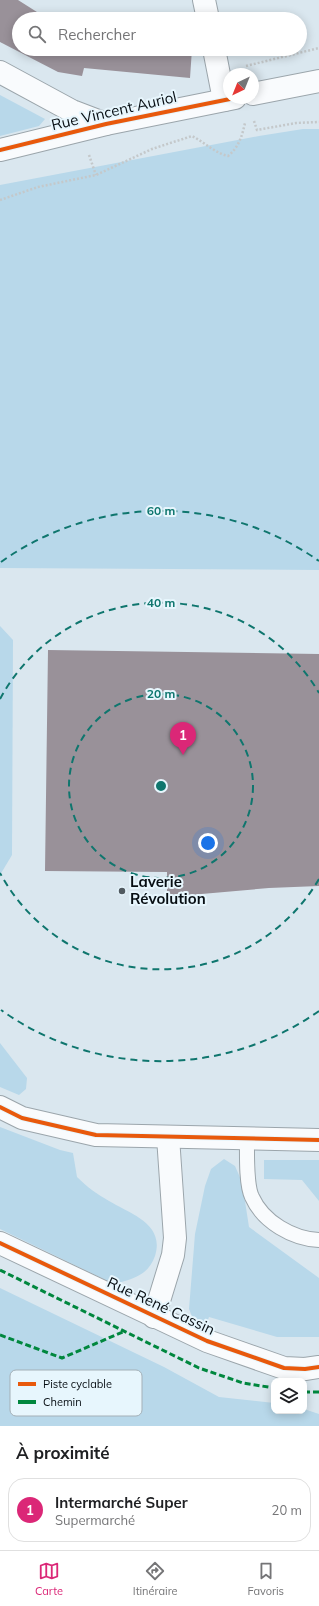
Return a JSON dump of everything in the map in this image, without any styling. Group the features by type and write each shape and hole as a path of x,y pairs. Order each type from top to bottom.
{"street":[{"path":"204,0 207,12"},
{"path":"216,56 223,79"},
{"path":"0,72 72,111 106,124"},
{"path":"259,93 319,81"},
{"name":"Rue Vincent Auriol","path":"0,150 106,124 223,100"},
{"path":"0,1107 22,1118 96,1135 319,1140"},
{"path":"154,1317 173,1255 174,1238 168,1137"},
{"name":"Rue René Cassin","path":"0,1243 207,1341 272,1364 291,1368 319,1367"}],"lane":[{"path":"247,1139 248,1171 251,1197 263,1215 292,1235 310,1240 319,1240"}],"path":[{"path":"307,51 319,48"},
{"path":"240,67 286,56"},
{"path":"0,200 38,187 96,175 152,149 192,136 209,145 218,154 228,156 236,150 248,117"},
{"path":"254,119 257,130 296,123 319,122"}],"shaded area":[{"path":"0,95 45,119 39,126 0,136"},
{"path":"303,129 319,129 319,570 0,568 0,185"},
{"path":"0,626 13,640 12,855 0,875"},
{"path":"0,1043 27,1078 26,1089 19,1095 0,1087"},
{"path":"0,1127 60,1150 73,1153 77,1177 96,1193 144,1221 151,1228 157,1245 155,1256 148,1268 139,1276 114,1284 0,1229"},
{"path":"224,1159 235,1166 242,1182 249,1227 319,1278 319,1337 277,1337 209,1317 206,1325 193,1319 189,1309 195,1234 205,1186 211,1169"},
{"path":"264,1160 319,1160 319,1201 302,1180 264,1179"},
{"path":"0,1288 164,1367 219,1397 271,1403 271,1414 307,1414 307,1410 319,1414 319,1426 0,1426"}],"building":[{"path":"0,0 18,0 37,12 12,12 12,48 0,42"},
{"path":"27,56 192,56 190,78 84,68 82,76 58,72"},
{"path":"48,650 319,654 319,886 269,888 167,897 167,872 45,871"}],"marked path":[{"path":"0,1270 199,1368 243,1383 271,1388"},
{"path":"0,1335 62,1358 125,1331"},
{"path":"307,1392 319,1392"}],"cycle path":[{"path":"0,150 106,124 223,100"},
{"path":"0,1107 22,1118 96,1135 319,1140"},
{"path":"0,1243 207,1341 284,1368 305,1369 319,1367"}],"place":[{"name":"Intermarché Super","path":"183,755"},
{"name":"Laverie Révolution","path":"122,891"}]}
